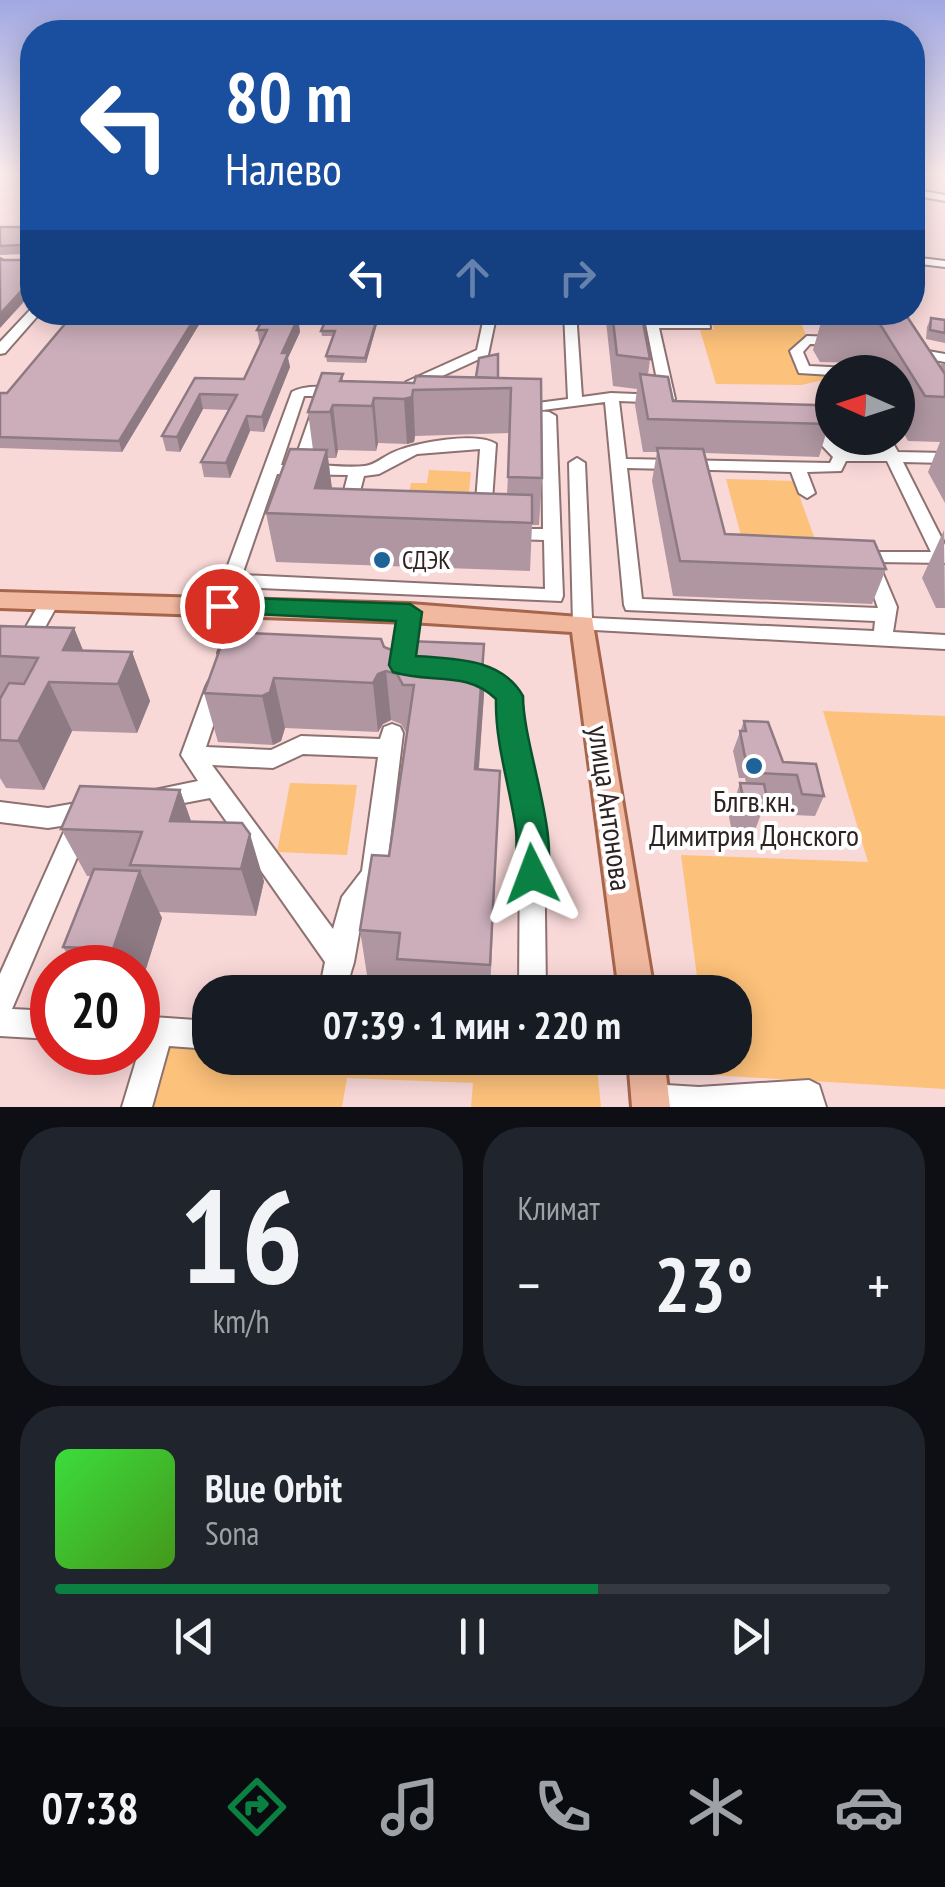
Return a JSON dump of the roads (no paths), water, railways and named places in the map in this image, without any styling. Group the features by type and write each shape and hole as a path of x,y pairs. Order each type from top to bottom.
{"main road":[{"path":"0,600 234,606 381,600 410,612 583,624"},
{"name":"улица Антонова","path":"583,624 635,975"},
{"path":"648,1075 650,1103"}],"street":[{"path":"0,350 23,325"},
{"path":"396,393 483,352 488,325"},
{"path":"571,325 575,402"},
{"path":"652,325 668,399"},
{"path":"815,370 804,370 796,352 807,340 850,341"},
{"path":"892,344 916,358 945,358"},
{"path":"192,755 236,659 231,581 299,392 348,403 319,410 299,470"},
{"path":"611,397 633,604 886,615"},
{"path":"231,581 381,600 554,596 549,416 496,412 611,397 678,399 684,416"},
{"path":"794,422 816,432 840,456 945,458"},
{"path":"271,469 373,471 391,456 435,440 488,444 481,533 552,535"},
{"path":"619,462 706,474 835,468 840,456"},
{"path":"882,640 888,607 857,556 943,558 893,456"},
{"path":"577,463 583,624 945,642"},
{"path":"797,468 807,493"},
{"path":"342,528 357,471"},
{"path":"18,658 50,602"},
{"path":"400,690 410,666 410,612"},
{"path":"410,666 469,670 494,681 510,696 510,720 532,834 533,975"},
{"path":"192,755 273,759 301,745 391,740 374,875 351,906 337,975"},
{"path":"192,755 341,962"},
{"path":"0,812 48,818 215,787"},
{"path":"0,1005 85,811"},
{"path":"0,1022 30,1024"},
{"path":"160,1032 192,1034"},
{"path":"137,1107 142,1075"},
{"path":"650,1103 809,1095 812,1107"}],"place":[{"name":"СДЭК","path":"382,560"},
{"name":"Блгв.кн. Димитрия Донского","path":"754,766"}]}
